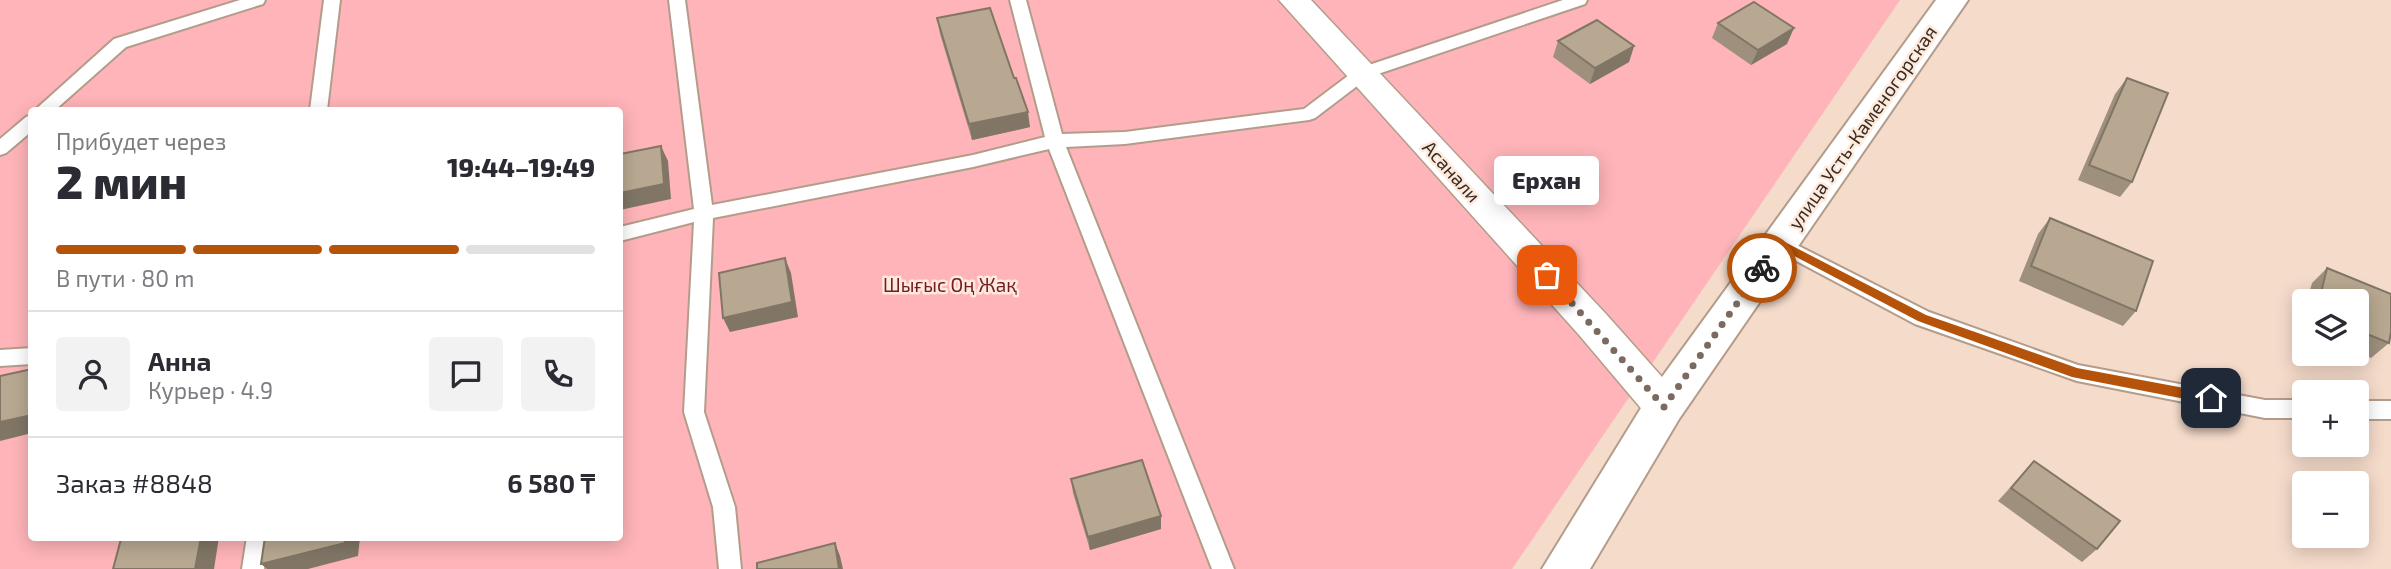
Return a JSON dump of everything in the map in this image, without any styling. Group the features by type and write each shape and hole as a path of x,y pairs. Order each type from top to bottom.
{"street":[{"name":"Асанали","path":"1294,0 1593,325 1664,407"},
{"name":"улица Усть-Каменогорская","path":"1565,569 1664,407 1952,0"}],"lane":[{"path":"47,107 120,43 257,0"},
{"path":"318,107 332,0"},
{"path":"677,0 704,214 694,412 724,507 730,569"},
{"path":"1018,0 1055,141 1223,569"},
{"path":"623,233 704,214 973,161 1055,141 1125,138 1309,114 1363,73 1579,0"},
{"path":"0,149 28,124"},
{"path":"1779,243 1922,318 2077,373 2265,409 2292,409"},
{"path":"0,358 28,356"},
{"path":"2369,410 2391,410"},
{"path":"253,569 257,541"}],"green space":[{"name":"Шығыс Оң Жақ","path":"0,0 1900,0 1512,569 0,569"}],"building":[{"path":"1754,2 1794,28 1758,50 1718,23"},
{"path":"990,8 1028,112 969,124 937,18"},
{"path":"1597,20 1634,46 1595,68 1558,41"},
{"path":"2127,78 2168,93 2132,182 2089,165"},
{"path":"661,146 664,184 623,192 623,153"},
{"path":"2050,218 2153,261 2136,311 2031,266"},
{"path":"785,258 792,302 723,318 719,273"},
{"path":"2327,268 2391,294 2389,343 2369,335 2369,289 2322,289"},
{"path":"28,370 28,416 0,422 0,376"},
{"path":"1142,460 1161,516 1088,537 1071,479"},
{"path":"2034,461 2120,521 2097,549 2011,488"},
{"path":"120,541 200,541 195,569 113,569"},
{"path":"264,541 345,541 345,543 261,564"},
{"path":"835,543 839,569 757,569 757,563"}],"way so far":[{"path":"1547,275 1664,407 1762,268"}],"place":[{"name":"Ерхан","path":"1547,275"}],"route":[{"path":"1762,268 1779,243 1922,318 2077,373 2211,398"}]}
